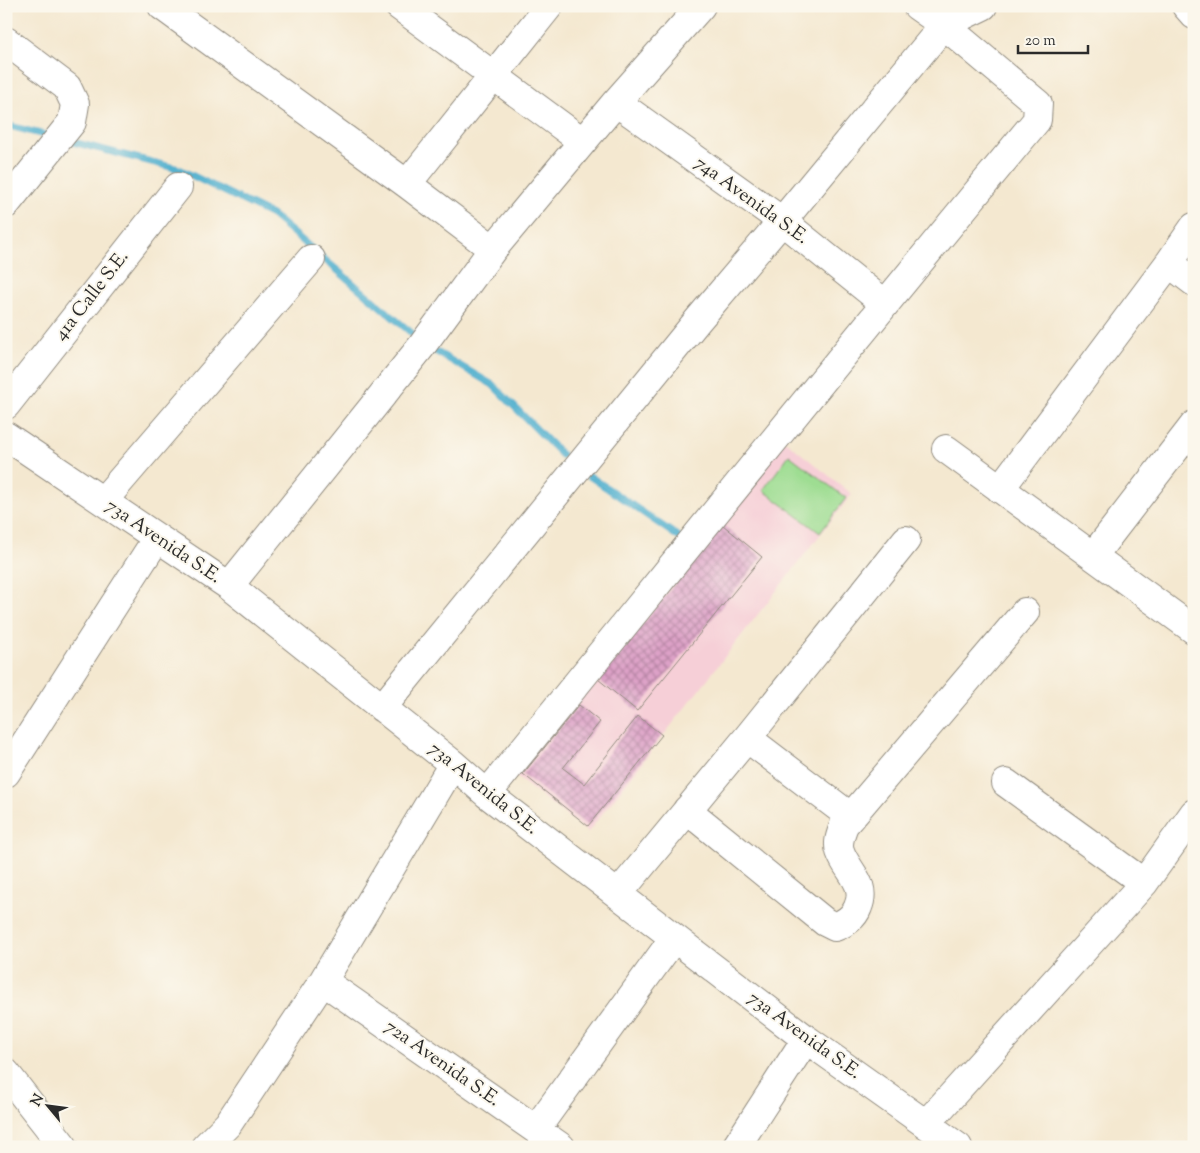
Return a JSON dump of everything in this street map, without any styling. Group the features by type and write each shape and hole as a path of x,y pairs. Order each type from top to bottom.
{"street":[{"path":"162,6 407,184 493,249"},
{"path":"398,6 582,141"},
{"path":"407,184 549,6"},
{"path":"230,586 421,347 493,249 582,141 701,6"},
{"path":"487,794 791,421 884,303 1037,120 1038,104 944,25 917,6"},
{"path":"382,708 698,320 944,25 983,6"},
{"path":"1186,6 1194,15"},
{"path":"6,41 67,86 75,104 72,122 6,204"},
{"name":"74a Avenida S.E.","path":"616,102 782,221 884,303"},
{"name":"41a Calle S.E.","path":"6,405 178,187"},
{"path":"1000,489 1194,227"},
{"path":"102,501 311,259"},
{"path":"1169,263 1194,282"},
{"path":"1093,556 1194,425"},
{"name":"73a Avenida S.E.","path":"6,436 230,586 487,794 806,1039 926,1124 951,1145"},
{"path":"946,449 1093,556 1190,619"},
{"path":"6,773 157,538"},
{"path":"618,894 747,738 906,540"},
{"path":"687,810 825,922 836,927 846,922 857,911 862,898 859,884 840,851 839,840 844,825 1025,612"},
{"path":"747,738 851,817"},
{"path":"205,1147 228,1124 323,982 452,764"},
{"path":"1006,783 1144,883"},
{"path":"926,1124 1144,883 1186,842 1194,813"},
{"path":"536,1129 674,938"},
{"name":"72a Avenida S.E.","path":"323,982 561,1147"},
{"path":"736,1147 806,1039"},
{"path":"6,1073 64,1147"}],"shaded area":[{"path":"784,440 852,494 588,832 515,776"}],"green space":[{"path":"789,455 846,498 820,533 763,490"}],"building":[{"path":"723,525 762,557 637,711 598,679"},
{"path":"579,705 600,722 563,768 584,784 638,716 662,735 588,826 523,774"}],"waterway":[{"path":"6,125 52,137"},
{"path":"65,140 179,169 272,215 414,335"},
{"path":"435,351 493,385 562,455"},
{"path":"588,475 683,540"}]}
